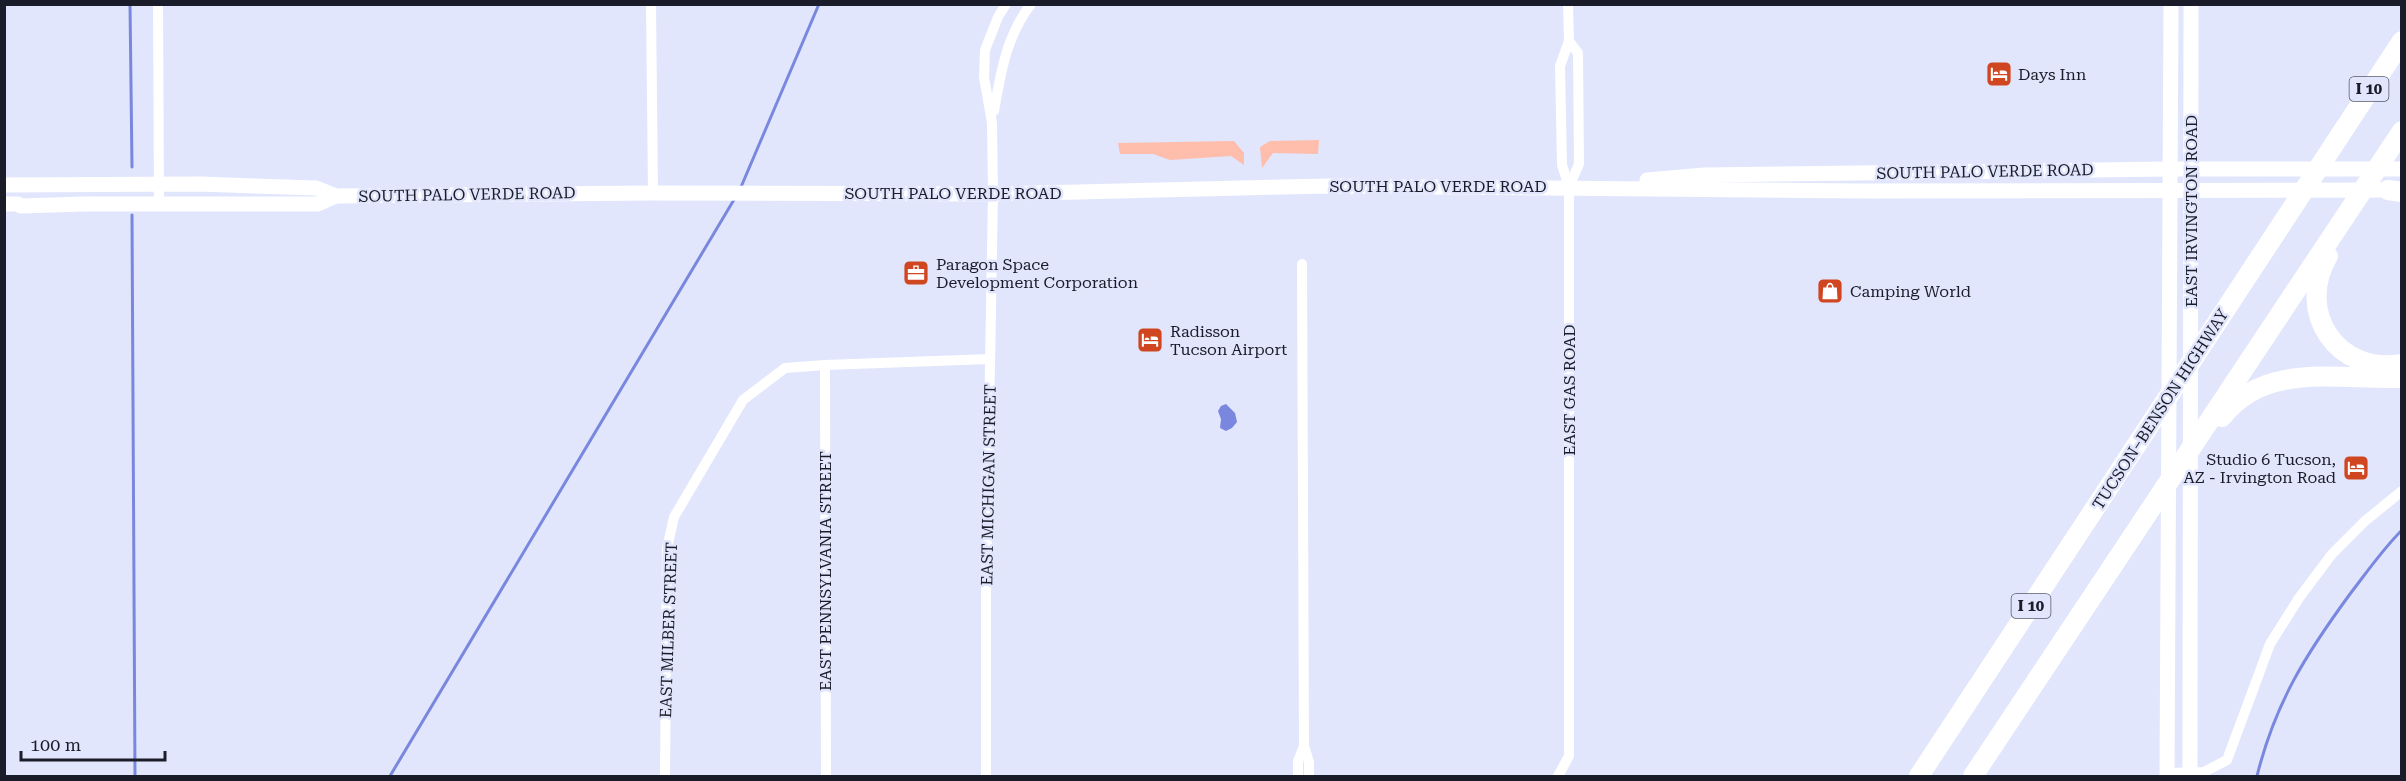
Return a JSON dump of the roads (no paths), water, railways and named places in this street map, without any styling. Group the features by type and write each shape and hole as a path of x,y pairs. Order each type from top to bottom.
{"highway":[{"name":"TUCSON–BENSON HIGHWAY","path":"1919,777 2402,41"},
{"name":"I 10","path":"1973,777 2116,562 2213,422 2399,136"},
{"path":"2345,221 2320,272 2316,294 2320,320 2332,340 2354,358 2379,365 2402,364"},
{"path":"2213,422 2241,398 2255,389 2276,381 2305,377 2402,378"}],"main road":[{"name":"EAST IRVINGTON ROAD","path":"2167,775 2171,4"},
{"name":"EAST IRVINGTON ROAD","path":"2190,774 2191,4"},
{"name":"SOUTH PALO VERDE ROAD","path":"1569,187 1704,175 2170,169 2402,169"},
{"path":"1755,189 1759,184 1766,182 1821,181 1854,173"},
{"name":"SOUTH PALO VERDE ROAD","path":"4,185 159,184 316,188 336,196 652,193 993,194 1327,186 2170,192 2397,191"},
{"name":"SOUTH PALO VERDE ROAD","path":"4,204 21,206 318,204 336,196"}],"street":[{"path":"158,4 159,204"},
{"path":"651,4 652,193"},
{"path":"992,123 984,77 985,50 998,17 1006,4"},
{"path":"992,123 1006,49 1015,28 1030,4"},
{"name":"EAST GAS ROAD","path":"1558,777 1569,756 1569,187 1562,165 1560,66 1569,41 1568,4"},
{"path":"998,17 1015,28"},
{"path":"1569,41 1578,53 1579,164 1569,187"},
{"name":"EAST MICHIGAN STREET","path":"986,777 992,123"},
{"path":"1302,264 1304,746 1309,762 1309,777"},
{"name":"EAST MILBER STREET","path":"665,777 667,548 674,517 743,400 785,368 990,359"},
{"name":"EAST PENNSYLVANIA STREET","path":"825,365 826,777"},
{"path":"2167,775 2205,772 2227,760 2270,645 2299,598 2332,554 2365,521 2402,491"},
{"path":"1298,777 1298,761 1304,746"}],"water":[{"path":"1226,404 1235,413 1237,422 1226,431 1220,428 1221,419 1218,411"}],"waterway":[{"path":"130,4 132,167"},
{"path":"741,187 819,4"},
{"path":"390,776 735,198"},
{"path":"132,215 135,776"},
{"path":"2257,776 2273,725 2306,659 2350,594 2402,530"}],"place":[{"name":"Days Inn","path":"1999,74"},
{"name":"Paragon Space Development Corporation","path":"916,273"},
{"name":"Camping World","path":"1830,291"},
{"name":"Radisson Tucson Airport","path":"1150,340"},
{"name":"Studio 6 Tucson, AZ - Irvington Road","path":"2356,468"}]}
